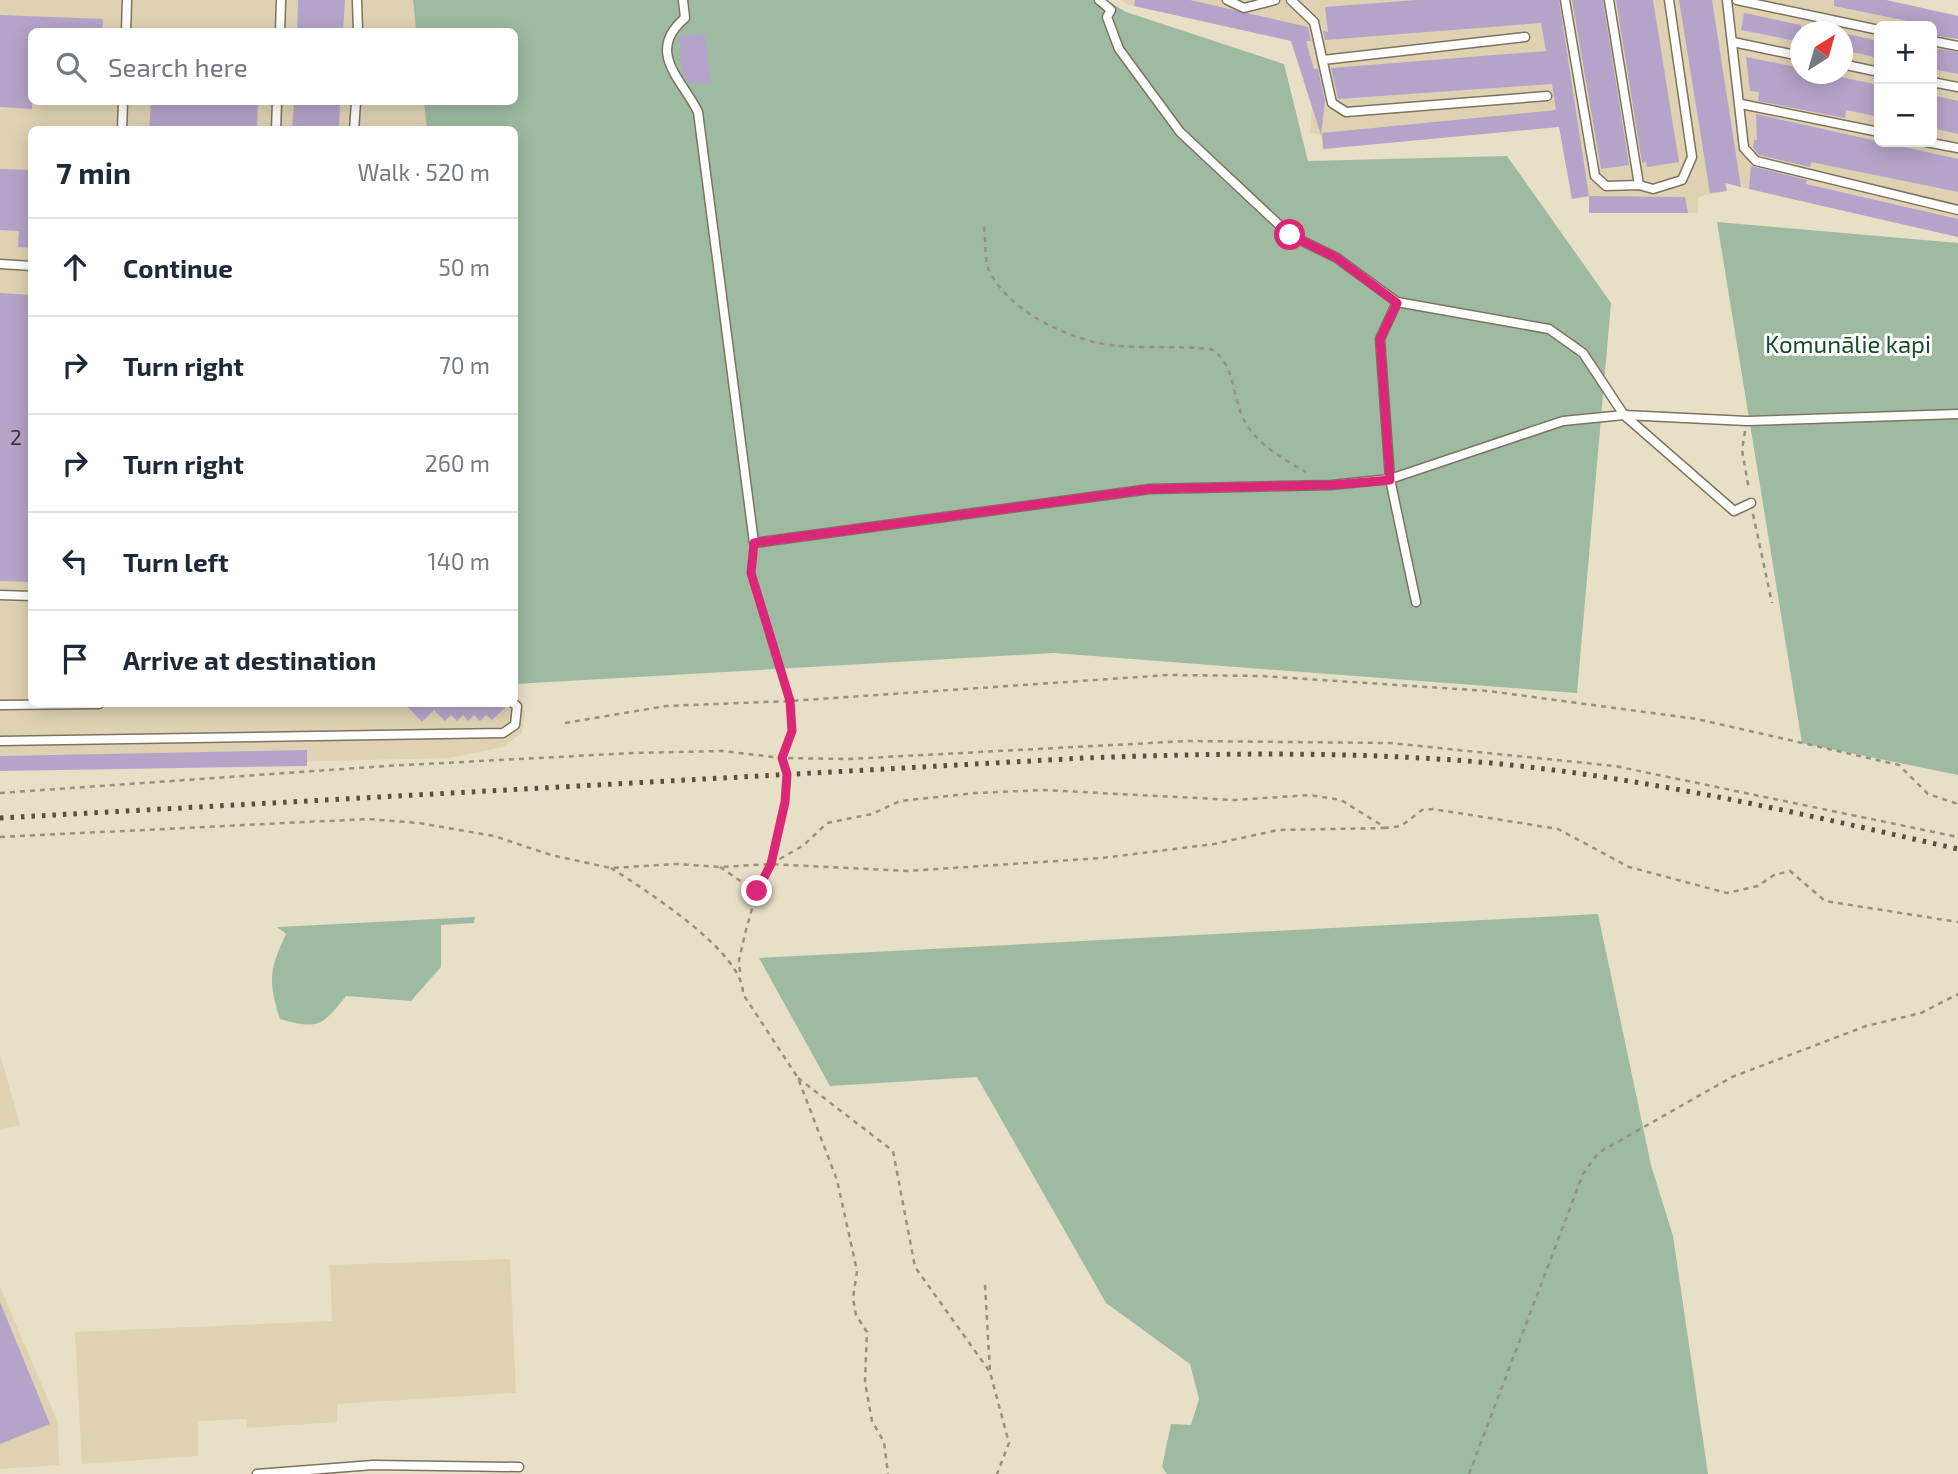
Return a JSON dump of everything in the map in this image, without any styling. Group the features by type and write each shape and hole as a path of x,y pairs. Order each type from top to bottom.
{"lane":[{"path":"126,28 127,0"},
{"path":"280,28 281,0"},
{"path":"357,0 358,28"},
{"path":"683,0 685,19 675,27 668,38 667,54 669,65 698,113 754,543 1150,489 1331,485 1390,480 1563,421 1624,415 1747,421 1958,414"},
{"path":"1099,0 1111,10 1107,17 1119,49 1180,132 1290,235 1337,258 1397,303 1549,329 1583,353 1624,415 1734,511 1751,503"},
{"path":"1227,0 1244,8 1275,0"},
{"path":"1291,0 1314,22 1332,103 1346,112 1547,96"},
{"path":"1565,0 1595,176 1606,186 1639,185 1653,190 1682,180 1692,157 1669,0"},
{"path":"1609,0 1639,185"},
{"path":"1727,0 1744,148 1756,161 1958,210"},
{"path":"1737,0 1874,29"},
{"path":"1323,60 1525,37"},
{"path":"1733,42 1790,54"},
{"path":"1937,42 1958,46"},
{"path":"1853,66 1874,71"},
{"path":"1937,83 1958,87"},
{"path":"1741,104 1874,131"},
{"path":"122,126 123,105"},
{"path":"276,126 277,105"},
{"path":"355,126 356,105"},
{"path":"1937,144 1958,148"},
{"path":"0,264 28,266"},
{"path":"1397,303 1380,339 1390,480 1416,602"},
{"path":"0,595 28,596"},
{"path":"0,705 28,705"},
{"path":"0,741 503,733 515,724 514,707"},
{"path":"257,1474 373,1465 519,1467"}],"path":[{"path":"984,227 988,267 1002,292 1031,315 1067,333 1116,346 1210,349 1221,355 1228,368 1243,418 1283,460 1307,472"},
{"path":"754,543 751,573 790,701 792,731 782,758 787,774 785,802 771,864 757,891 739,960 740,975 743,994 798,1078 837,1180 857,1271 853,1298 856,1315 867,1332 864,1382 872,1421 884,1442 888,1474"},
{"path":"565,723 666,706 790,701 1168,675 1261,676 1488,691 1697,719 1903,767 1928,794 1958,804"},
{"path":"0,793 386,766 633,753 722,751 782,758 848,759 1188,741 1390,743 1524,754 1615,766 1958,838"},
{"path":"771,864 804,845 827,824 872,814 900,802 976,793 1084,792 1234,800 1310,795 1341,800 1386,828"},
{"path":"0,837 368,819 419,823 494,836 551,855 611,868 677,864 720,867 771,864 907,871 1102,858 1214,844 1278,830 1386,828 1401,825 1422,810 1433,809 1558,829 1629,867 1727,893 1758,886 1774,875 1790,871 1825,901 1958,922"},
{"path":"720,867 757,891"},
{"path":"611,868 675,912 740,975"},
{"path":"1469,1474 1583,1174 1598,1153 1732,1077 1866,1026 1921,1013 1958,994"},
{"path":"798,1078 894,1152 915,1267 990,1372"},
{"path":"985,1285 990,1372 1009,1443 997,1474"}],"shaded area":[{"path":"0,0 413,0 416,28 28,28 28,105 424,105 427,126 28,126 28,707 518,707 518,697 525,713 522,733 503,747 450,758 0,769"},
{"path":"1122,0 1886,0 1958,16 1958,237 1740,187 1724,173 1727,191 1698,197 1698,213 1589,213 1589,197 1572,199 1562,144 1565,126 1323,149 1321,134 1310,133 1312,106 1291,41 1126,4"},
{"path":"0,1054 20,1125 0,1129"},
{"path":"510,1259 516,1393 337,1404 337,1422 247,1428 246,1419 198,1421 198,1456 82,1464 75,1332 332,1321 330,1265"},
{"path":"0,1287 58,1423 59,1465 0,1469"}],"green space":[{"path":"413,0 1106,0 1126,12 1284,64 1308,161 1507,156 1611,303 1577,693 1054,653 518,684 518,126 427,126 424,105 518,105 518,28 416,28"},
{"name":"Komunālie kapi","path":"1717,222 1958,243 1958,775 1802,743"},
{"path":"1598,914 1651,1165 1673,1236 1708,1474 1167,1474 1162,1467 1171,1424 1191,1425 1199,1399 1190,1364 1106,1303 977,1077 830,1086 759,958"},
{"path":"475,917 474,923 441,925 441,967 411,1001 346,996 331,1014 319,1023 303,1024 280,1019 273,995 272,976 276,957 286,934 277,927"}],"building":[{"path":"298,0 345,0 343,28 297,28"},
{"path":"1135,0 1190,0 1308,27 1311,41 1306,41 1314,69 1318,69 1325,101 1321,135 1291,41 1134,6"},
{"path":"1416,0 1559,0 1589,196 1572,199 1559,127 1323,149 1322,133 1556,110 1552,84 1338,99 1331,68 1546,51 1541,23 1325,40 1323,31 1328,32 1325,7"},
{"path":"1572,0 1603,0 1629,165 1601,169"},
{"path":"1616,0 1653,0 1679,162 1647,167 1646,162 1642,163"},
{"path":"1679,0 1712,0 1741,187 1725,183 1727,191 1710,193"},
{"path":"1834,0 1886,0 1958,16 1958,39 1937,36 1937,21 1908,21 1834,6"},
{"path":"1744,13 1790,23 1790,40 1741,30"},
{"path":"0,15 103,19 102,28 28,28 28,105 32,105 32,109 0,107"},
{"path":"705,34 711,83 688,83 682,74 679,35"},
{"path":"1853,35 1874,40 1874,57 1853,52"},
{"path":"1937,49 1958,52 1958,74 1937,70"},
{"path":"1746,57 1790,66 1790,84 1853,84 1853,80 1874,84 1874,116 1846,110 1845,118 1758,101 1759,92 1750,91"},
{"path":"1937,96 1958,101 1958,134 1937,129"},
{"path":"151,105 258,105 257,126 149,126"},
{"path":"294,105 340,105 339,126 292,126"},
{"path":"1756,114 1874,140 1874,147 1904,147 1958,159 1958,192 1811,162 1810,167 1759,155 1753,148 1754,140 1757,140"},
{"path":"1751,166 1807,180 1806,184 1958,219 1958,237 1749,189"},
{"path":"0,169 28,170 28,248 18,247 19,231 0,230"},
{"path":"1589,196 1685,197 1688,213 1589,213"},
{"path":"0,293 28,295 28,582 0,581"},
{"path":"408,707 506,707 492,720 486,715 480,721 474,715 468,721 463,715 457,721 451,715 445,721 434,710 422,722"},
{"path":"307,750 307,766 0,771 0,756"},
{"path":"0,1302 50,1424 0,1444"}],"railway":[{"path":"0,818 1084,758 1237,754 1338,755 1491,763 1609,778 1726,799 1958,849"}],"route":[{"path":"757,891 771,864 785,802 787,774 782,758 792,731 790,701 751,573 754,543 1150,489 1331,485 1390,480 1380,339 1397,303 1337,258 1290,235"}]}
